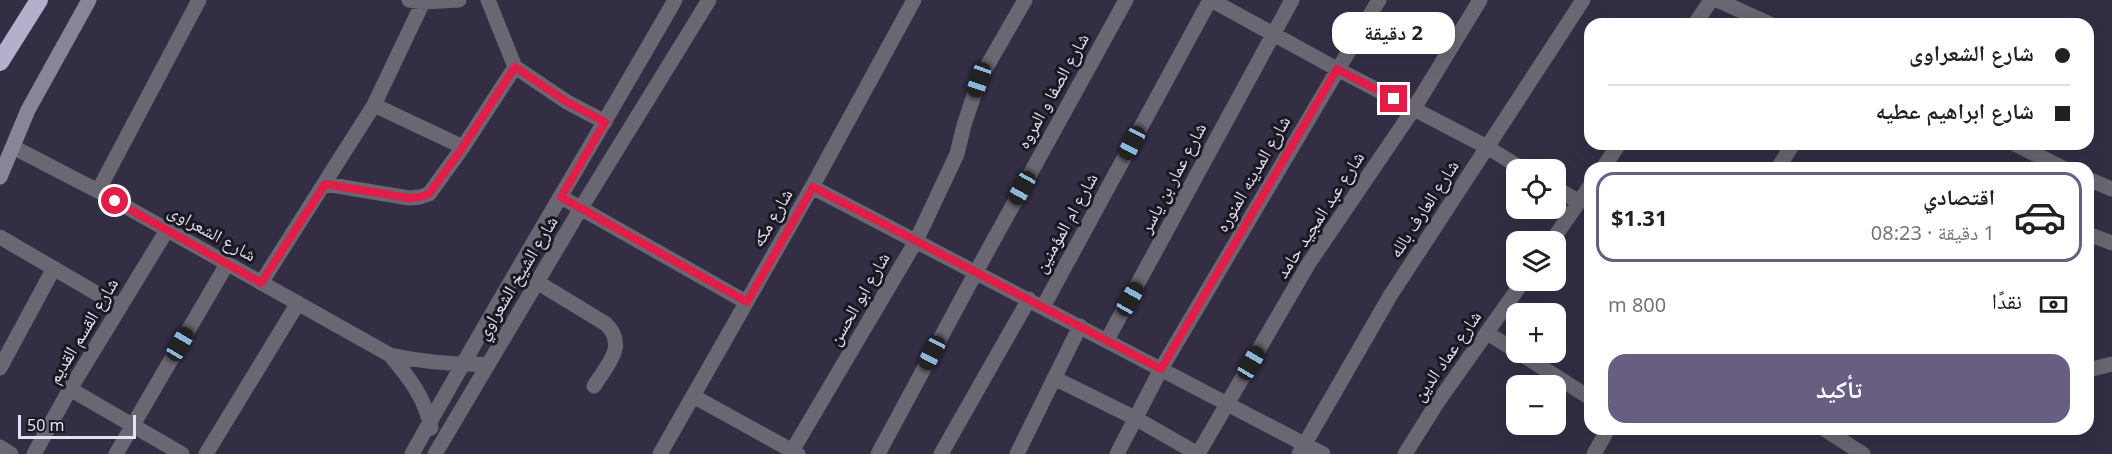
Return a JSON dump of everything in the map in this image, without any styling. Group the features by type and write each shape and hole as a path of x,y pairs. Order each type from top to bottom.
{"highway":[{"path":"0,62 39,0"}],"street":[{"path":"0,177 28,110 89,0"},
{"path":"98,191 200,0"},
{"path":"261,283 374,105 416,1 457,0"},
{"path":"488,0 515,67 567,102 605,122"},
{"name":"شارع الشيخ الشعراوي","path":"412,454 461,365 675,0"},
{"name":"شارع الشيخ الشعراوي","path":"435,453 581,208 709,0"},
{"name":"شارع مكه","path":"660,454 813,187 914,0"},
{"name":"شارع ابو الحسن","path":"795,453 916,241 957,154 979,80 1025,0"},
{"name":"شارع الصفا و المروه","path":"878,454 1126,0"},
{"path":"1210,0 1506,159"},
{"name":"شارع ام المؤمنين","path":"1043,307 1210,0"},
{"name":"شارع عمار بن ياسر","path":"1107,340 1292,0"},
{"name":"شارع المدينه المنوره","path":"1117,454 1161,369 1379,0"},
{"name":"شارع عبد المجيد حامد","path":"1198,454 1309,263 1413,110 1480,0"},
{"name":"شارع العارف بالله","path":"1302,449 1390,296 1583,0"},
{"path":"1699,18 1711,0"},
{"path":"1717,0 1757,18"},
{"path":"325,184 409,198 429,194 515,67"},
{"path":"374,105 463,147"},
{"name":"شارع الشعراوى","path":"13,147 98,191 390,355 426,362 461,365 489,364"},
{"path":"2027,150 2051,162"},
{"path":"2094,182 2112,189"},
{"path":"813,187 1228,403 1302,449 1323,454"},
{"path":"1566,194 1579,202"},
{"path":"1559,231 1584,195"},
{"path":"561,197 747,302"},
{"name":"شارع القسم القديم","path":"34,454 70,389 167,230"},
{"path":"2094,236 2112,243"},
{"path":"0,237 120,307"},
{"path":"116,454 227,264"},
{"path":"0,368 54,268"},
{"path":"537,282 614,331 617,339 615,351 594,386"},
{"name":"شارع عماد الدين","path":"1405,454 1437,403 1516,291"},
{"path":"941,454 1029,299"},
{"path":"206,454 298,303"},
{"path":"1017,454 1080,326"},
{"path":"1487,333 1506,345"},
{"name":"شارع الشعراوى","path":"390,355 416,390 430,422 435,453"},
{"path":"1534,363 1584,394"},
{"path":"2094,368 2112,364"},
{"path":"1054,378 1135,418 1198,454"},
{"path":"70,389 182,454"},
{"path":"693,396 772,448 795,453"},
{"path":"1594,454 1605,435"},
{"path":"1830,435 1840,446 1863,454"},
{"path":"0,447 11,454"}],"route":[{"path":"115,201 261,283 325,184 409,198 429,194 515,67 567,102 605,122 561,197 747,302 813,187 1161,369 1337,69 1394,99"}]}
